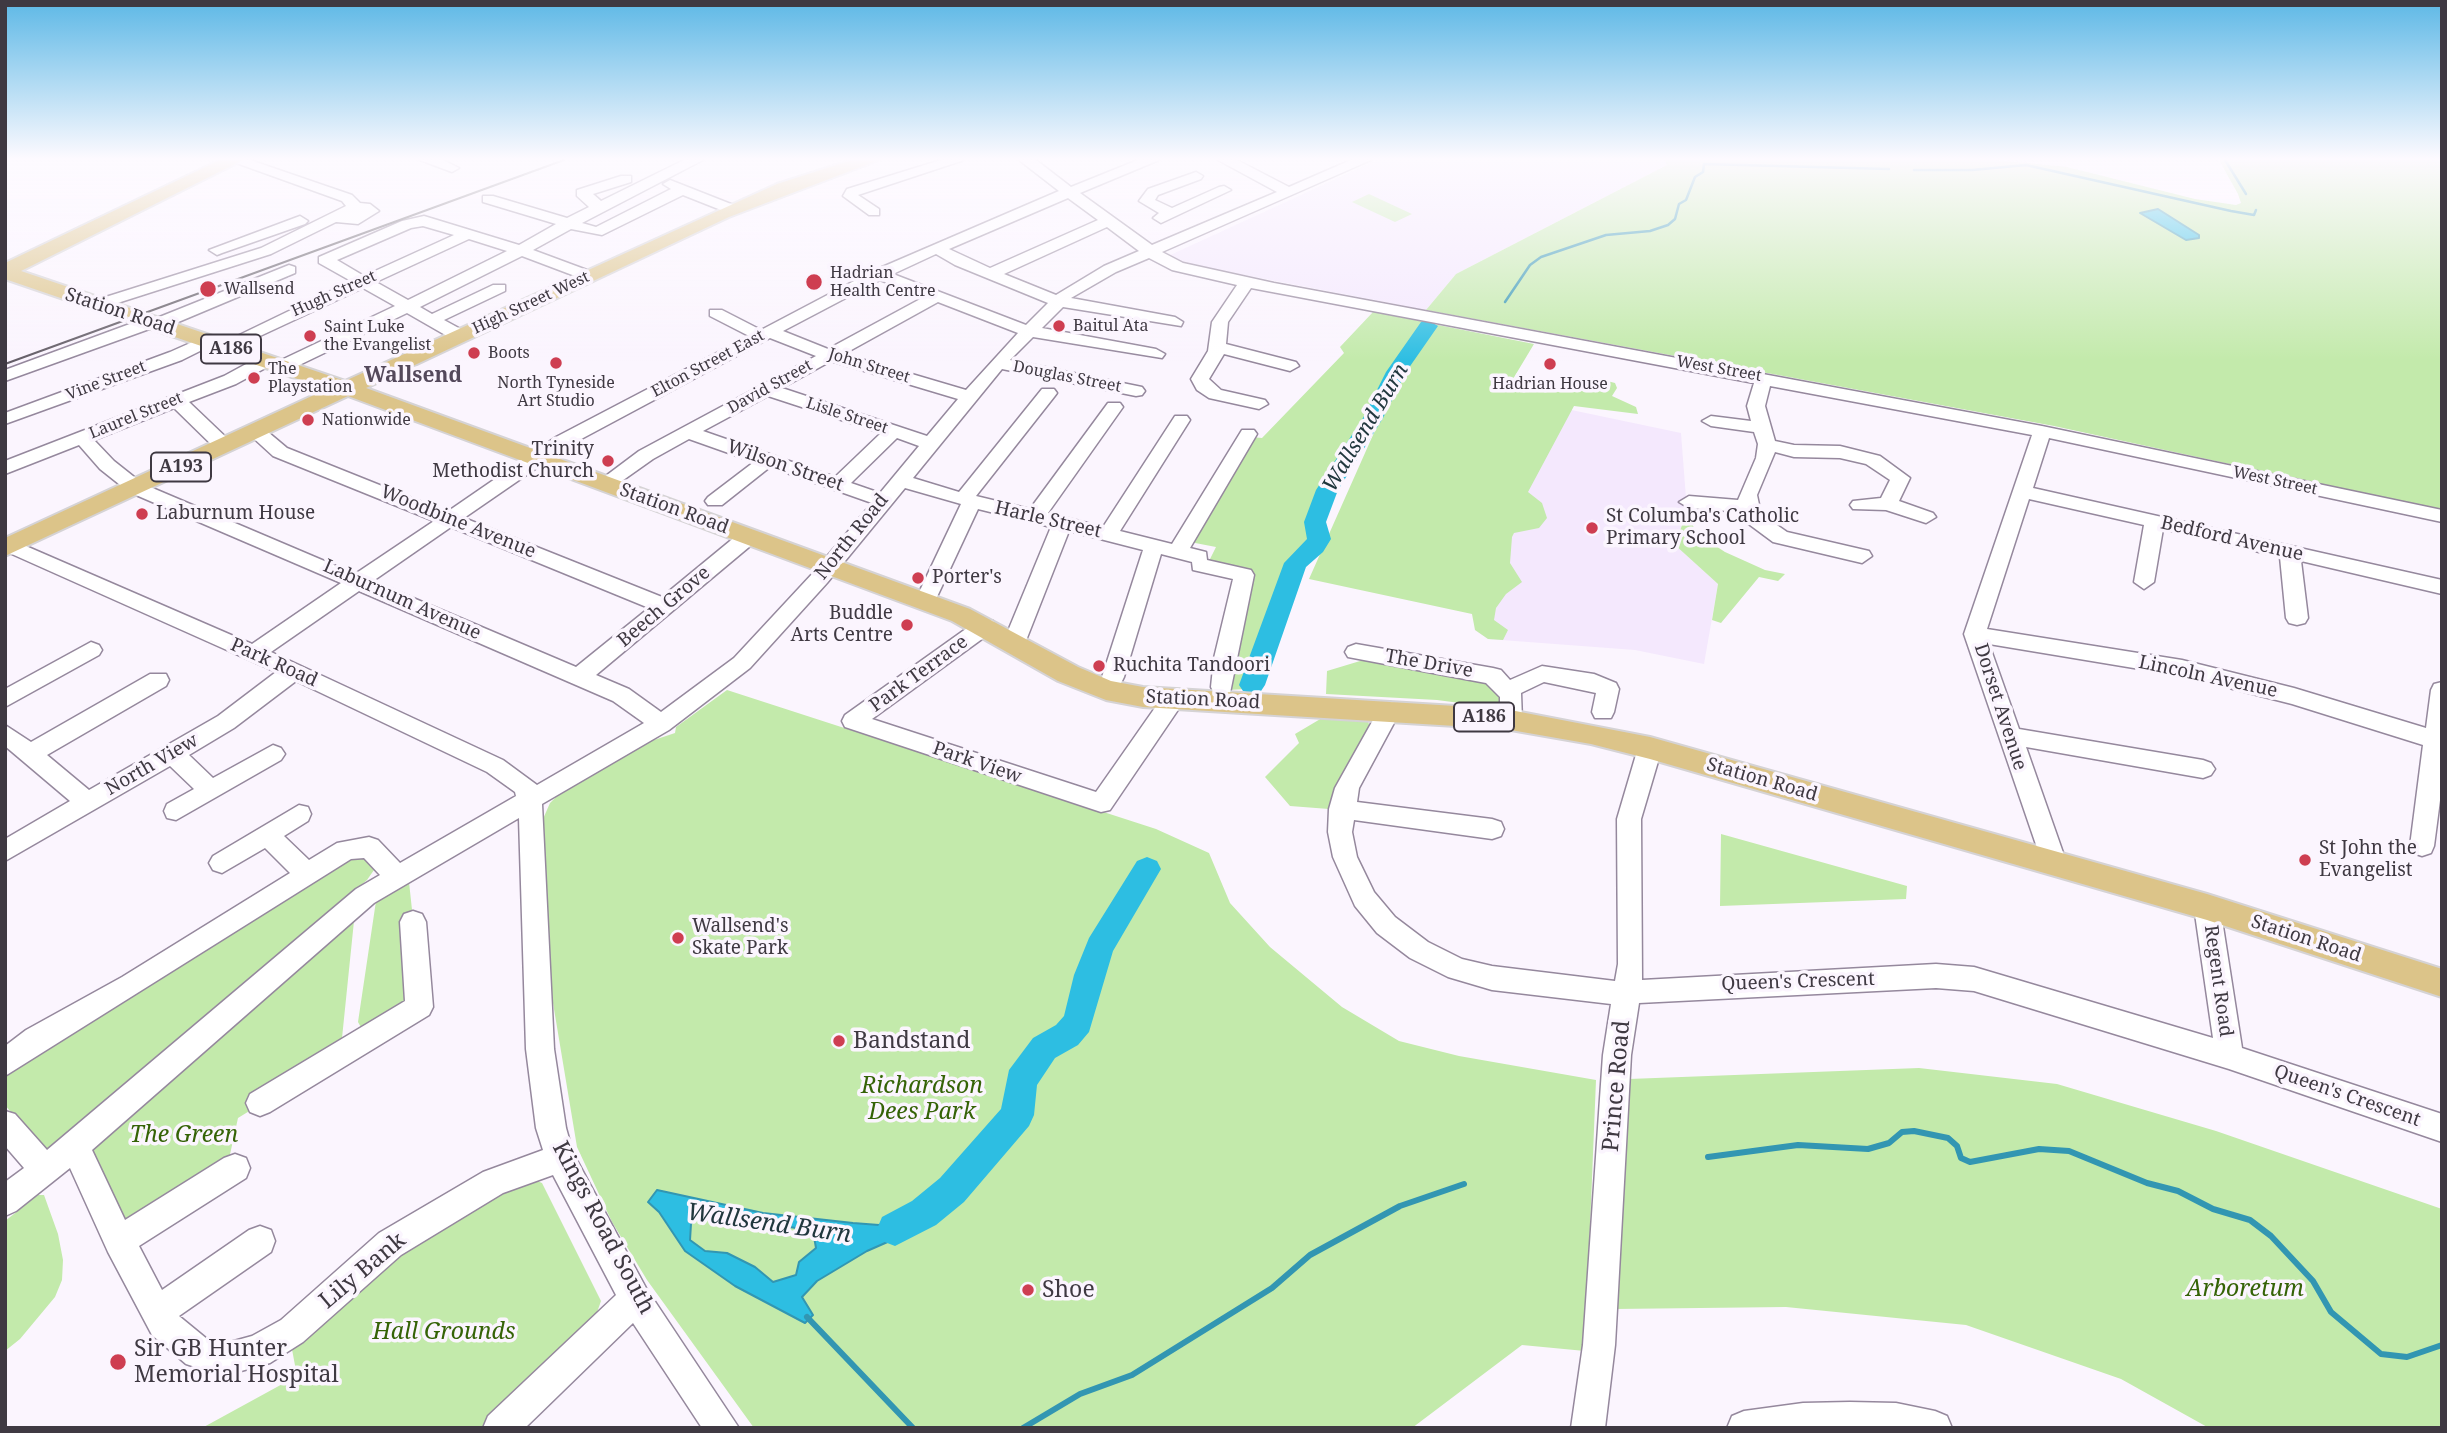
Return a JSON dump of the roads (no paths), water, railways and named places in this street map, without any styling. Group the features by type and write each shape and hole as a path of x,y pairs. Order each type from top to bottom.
{"main road":[{"path":"5,271 96,227"},
{"name":"High Street West","path":"349,388 693,227"},
{"name":"Station Road","path":"5,271 349,388 828,568 925,601 985,626 1068,674 1106,690 1174,698 1511,720 1650,748 2207,907 2442,983"},
{"name":"A193","path":"7,545 349,388"}],"street":[{"path":"155,272 285,227"},
{"path":"106,306 305,242 329,227"},
{"path":"405,227 325,260 460,336"},
{"path":"441,227 520,250 589,276"},
{"path":"408,306 560,227"},
{"path":"583,227 597,232 607,227"},
{"name":"Elton Street East","path":"253,654 538,457 879,274 987,227"},
{"path":"990,274 1095,227"},
{"name":"West Street","path":"1116,227 1152,253 1178,267 2042,431 2442,516"},
{"name":"North Road","path":"396,876 661,724 742,663 828,568 898,480 998,363 1058,301 1094,276 1212,227"},
{"name":"Hugh Street","path":"239,339 468,234"},
{"path":"936,248 990,274 1058,301 1175,322"},
{"path":"5,376 155,323 289,270"},
{"path":"879,274 1028,331 1073,359"},
{"path":"1247,282 1220,322 1218,346 1201,374 1201,383 1215,394 1251,398"},
{"path":"432,320 499,288"},
{"name":"David Street","path":"605,484 637,460 938,296"},
{"name":"Laurel Street","path":"5,468 273,364 408,306"},
{"name":"John Street","path":"716,313 766,334 829,355 969,397"},
{"name":"Vine Street","path":"5,419 176,356 206,341"},
{"path":"1218,346 1266,367 1290,366"},
{"name":"Douglas Street","path":"998,363 1151,354 1129,389 1073,359"},
{"path":"1764,377 1756,406 1765,436 1765,458 1754,475 1747,495 1748,507 1759,523 1780,537 1862,556"},
{"name":"Lisle Street","path":"766,389 929,443"},
{"path":"925,601 968,500 1048,393"},
{"path":"176,400 225,446"},
{"path":"1035,517 1114,407"},
{"path":"1108,534 1181,421"},
{"path":"1704,422 1765,436 1794,451 1840,452 1873,460 1900,478 1888,504"},
{"name":"Woodbine Avenue","path":"256,431 280,452 665,606"},
{"name":"Dorset Avenue","path":"2042,431 1975,634 2054,864"},
{"name":"Wilson Street","path":"687,432 882,500"},
{"path":"839,484 893,432"},
{"path":"1178,551 1248,434"},
{"path":"82,437 107,465 136,488"},
{"path":"716,502 765,460"},
{"name":"Harle Street","path":"898,480 1035,517 1178,551 1199,561 1244,575 1225,658 1223,687"},
{"name":"Laburnum Avenue","path":"136,488 358,580 621,695 661,724"},
{"name":"Bedford Avenue","path":"2022,491 2442,587"},
{"path":"1689,502 1748,507"},
{"path":"1860,505 1888,504 1926,517"},
{"path":"2144,582 2154,522"},
{"path":"1014,643 1062,523"},
{"name":"Beech Grove","path":"579,677 748,537"},
{"name":"Park Road","path":"7,545 293,671 495,766 522,782 531,799"},
{"path":"1113,677 1154,545"},
{"path":"2290,553 2297,618"},
{"name":"Park Terrace","path":"853,721 985,626"},
{"name":"Lincoln Avenue","path":"1975,634 2182,668 2294,696 2435,740"},
{"path":"5,699 92,650"},
{"name":"The Drive","path":"1356,652 1487,674 1509,690"},
{"name":"North View","path":"5,851 226,722 293,671"},
{"path":"1511,720 1512,699 1509,690 1544,674 1613,686 1603,712"},
{"path":"30,754 158,680"},
{"path":"2422,846 2442,690"},
{"name":"Park View","path":"853,721 1101,803 1174,698"},
{"name":"Queen's Crescent","path":"1390,710 1350,780 1341,809 1342,845 1356,886 1375,914 1419,950 1474,974 1601,992 1936,976 1974,979 2015,989 2229,1056 2442,1128"},
{"path":"5,733 87,802"},
{"path":"2010,736 2203,769"},
{"name":"Prince Road","path":"1588,1428 1599,1345 1616,1055 1631,964 1629,819 1650,748"},
{"path":"172,753 211,790"},
{"path":"176,811 272,753"},
{"name":"Kings Road South","path":"531,799 540,1049 547,1106 560,1158 635,1299 722,1428"},
{"path":"1341,809 1492,829"},
{"path":"222,863 299,814"},
{"path":"267,834 307,874"},
{"path":"5,1063 36,1039 132,985 346,850 364,846 374,849 396,876 339,917 75,1146 5,1201"},
{"name":"Regent Road","path":"2207,907 2229,1056"},
{"path":"260,1103 419,1007 412,922"},
{"path":"5,1124 45,1170"},
{"name":"Lily Bank","path":"75,1146 119,1241 168,1330 205,1356 223,1360 246,1356 292,1331 390,1244 494,1182 560,1158"},
{"path":"119,1241 235,1168"},
{"path":"157,1312 260,1241"},
{"path":"500,1428 635,1299"},
{"path":"1744,1428 1850,1419 1896,1420 1935,1428"}],"water":[{"path":"2164,227 2186,227 2199,235 2199,238 2186,240"},
{"path":"657,1190 763,1213 853,1223 879,1225 924,1213 924,1219 908,1233 867,1251 817,1281 802,1297 813,1315 805,1323 735,1286 685,1251 659,1212 648,1202","holes":["698,1215 742,1222 770,1232 790,1227 813,1231 816,1248 799,1262 796,1275 773,1282 755,1267 727,1253 705,1251 690,1240 691,1224"]}],"waterway":[{"name":"Wallsend Burn","path":"1505,302 1530,265 1541,257 1606,235 1650,231 1662,227"},
{"name":"Wallsend Burn","path":"1252,685 1296,563 1315,547 1319,539 1315,522 1327,490 1373,418 1396,372 1428,326"},
{"name":"Wallsend Burn","path":"895,1229 924,1213 952,1190 1017,1115 1021,1081 1044,1048 1067,1035 1078,1022 1089,975 1100,947 1147,869"},
{"path":"1708,1157 1798,1145 1868,1149 1889,1143 1902,1132 1914,1131 1948,1138 1957,1146 1961,1158 1970,1162 2039,1149 2069,1151 2147,1183 2178,1191 2213,1209 2250,1220 2271,1236 2313,1281 2331,1312 2381,1354 2407,1357 2442,1345"},
{"path":"1023,1428 1080,1394 1132,1375 1272,1288 1310,1255 1400,1206 1464,1184"},
{"path":"807,1317 913,1428"}],"tram line":[{"path":"5,364 381,227"}],"place":[{"name":"Hadrian Health Centre","path":"814,282"},
{"name":"Wallsend","path":"208,289"},
{"name":"Baitul Ata","path":"1059,326"},
{"name":"Saint Luke the Evangelist","path":"310,336"},
{"name":"Boots","path":"474,353"},
{"name":"North Tyneside Art Studio","path":"556,363"},
{"name":"Hadrian House","path":"1550,364"},
{"name":"The Playstation","path":"254,378"},
{"name":"Nationwide","path":"308,420"},
{"name":"Trinity Methodist Church","path":"608,461"},
{"name":"Laburnum House","path":"142,514"},
{"name":"St Columba's Catholic Primary School","path":"1592,528"},
{"name":"Porter's","path":"918,578"},
{"name":"Buddle Arts Centre","path":"907,625"},
{"name":"Ruchita Tandoori","path":"1099,666"},
{"name":"St John the Evangelist","path":"2305,860"},
{"name":"Wallsend's Skate Park","path":"678,938"},
{"name":"Bandstand","path":"839,1041"},
{"name":"Shoe","path":"1028,1290"},
{"name":"Sir GB Hunter Memorial Hospital","path":"118,1362"}],"district":[{"name":"Wallsend","path":"413,376"}],"park label":[{"name":"Richardson Dees Park","path":"922,1099"},
{"name":"The Green","path":"184,1135"},
{"name":"Arboretum","path":"2245,1289"},
{"name":"Hall Grounds","path":"444,1332"}]}
